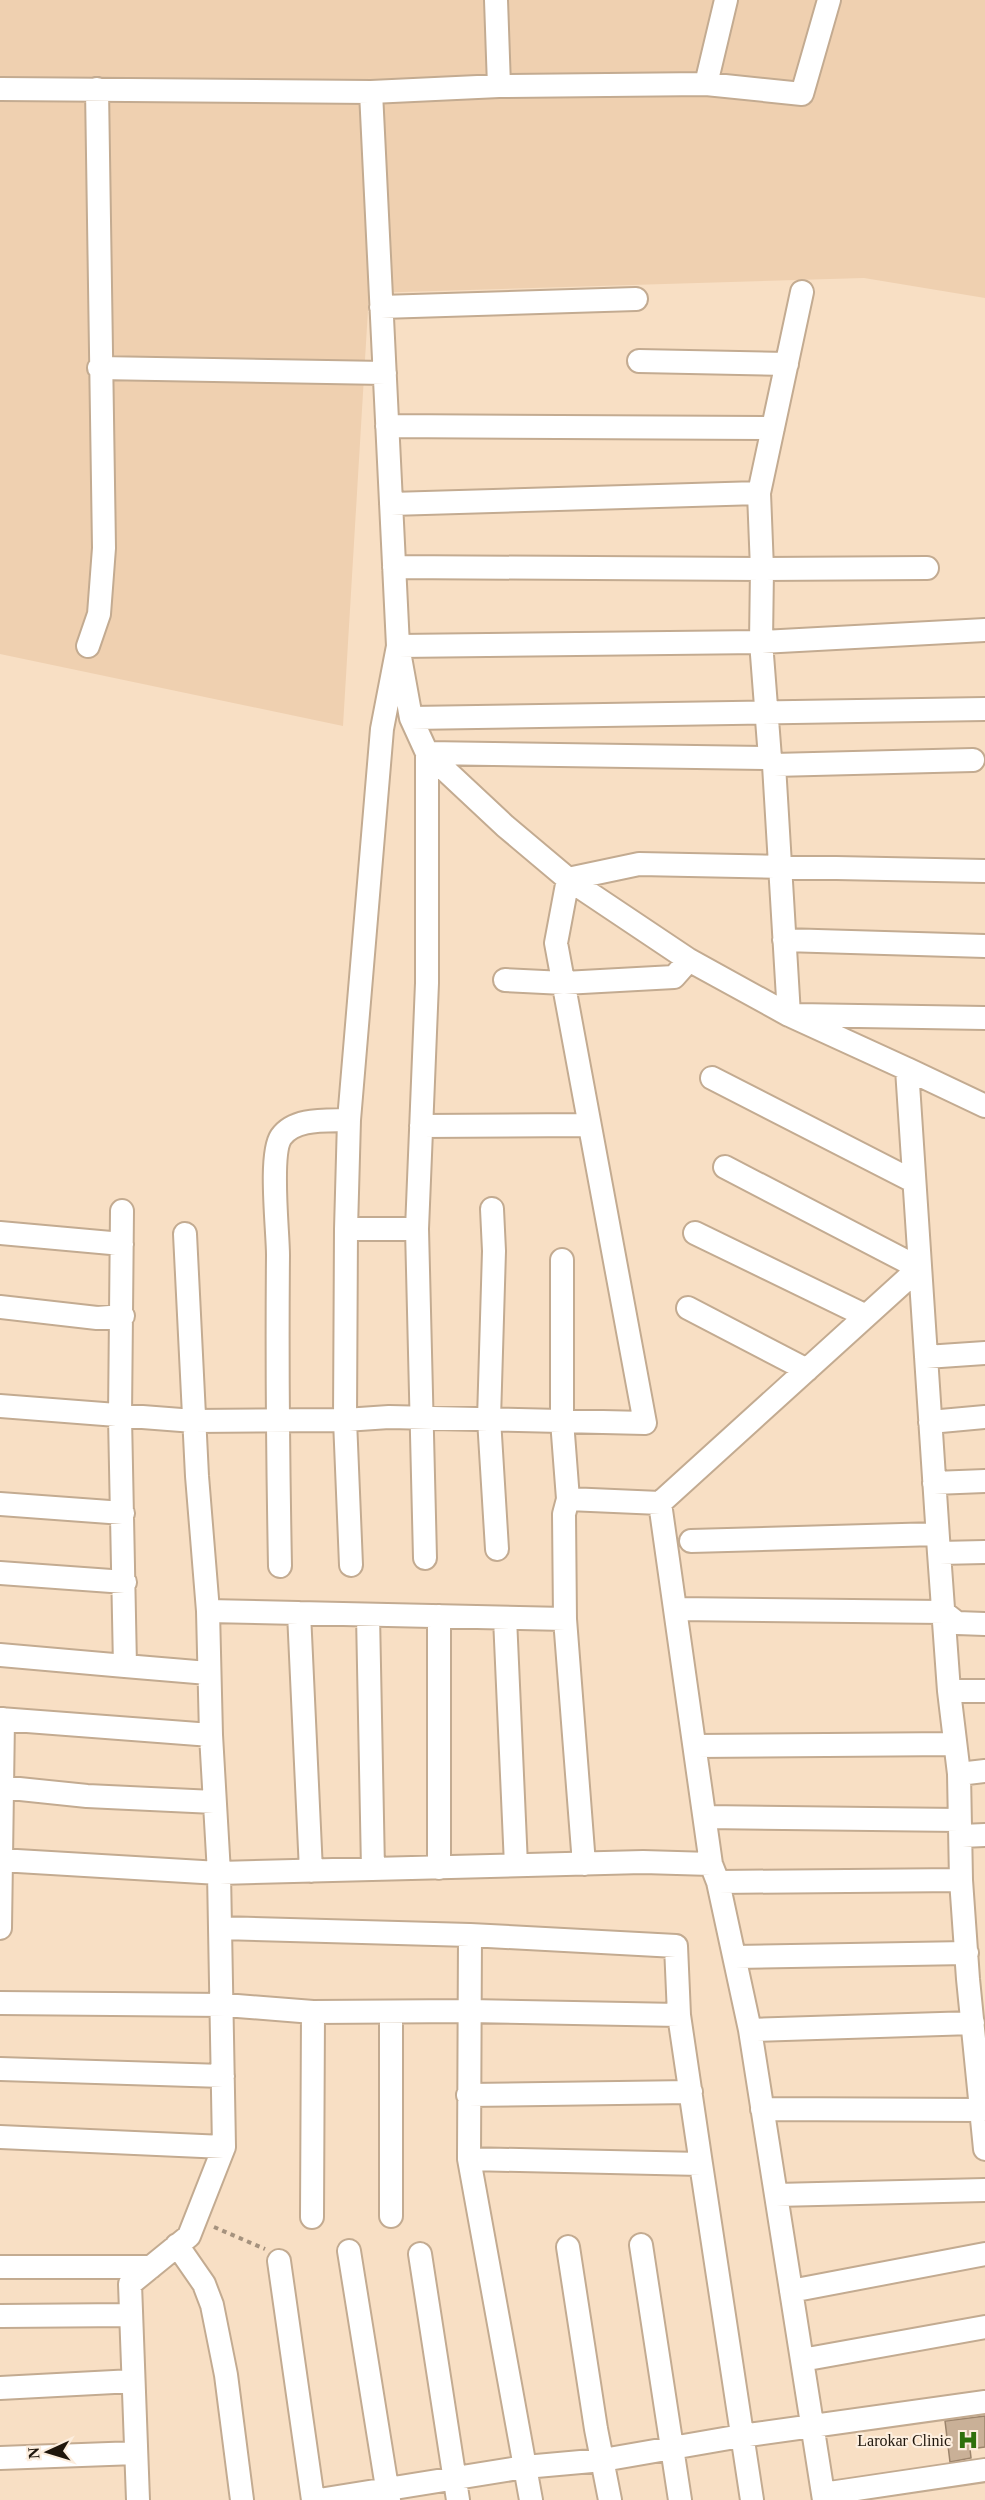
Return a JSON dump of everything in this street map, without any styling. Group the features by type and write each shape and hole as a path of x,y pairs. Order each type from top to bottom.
{"street":[{"path":"496,0 499,86"},
{"path":"706,84 726,0"},
{"path":"0,89 371,92 499,86 706,84 802,94 829,0"},
{"path":"88,646 99,614 104,548 99,368 97,89"},
{"path":"371,92 398,646 411,718 427,753 505,826 568,879 689,960 789,1015 985,1106"},
{"path":"789,1015 762,642 759,493 802,291"},
{"path":"381,307 636,298"},
{"path":"639,361 787,364"},
{"path":"99,368 385,373"},
{"path":"387,426 773,428"},
{"path":"391,504 759,493"},
{"path":"394,567 927,568"},
{"path":"398,646 762,642 985,630"},
{"path":"351,1565 345,1420 349,1120 382,729 398,646"},
{"path":"411,718 985,709"},
{"path":"427,753 772,761 973,760"},
{"path":"425,1558 417,1229 427,983 427,753"},
{"path":"568,879 639,864 985,871"},
{"path":"0,1406 194,1422 278,1419 345,1420 389,1417 645,1423 556,943 568,879"},
{"path":"784,940 985,946"},
{"path":"506,980 564,983 674,977 689,960"},
{"path":"789,1015 985,1018"},
{"path":"907,1069 943,1612 959,1774 962,1880 975,1906 967,1953 977,1979 981,2110 985,2149"},
{"path":"712,1078 913,1180"},
{"path":"280,1566 278,1254 274,1184 279,1139 301,1123 349,1120"},
{"path":"421,1126 588,1125"},
{"path":"725,1167 919,1268"},
{"path":"492,1209 494,1251 489,1419 497,1549"},
{"path":"122,1211 123,1316 120,1417 126,1666"},
{"path":"346,1229 417,1229"},
{"path":"0,1233 122,1244"},
{"path":"695,1233 866,1316"},
{"path":"138,2500 130,2284 189,2236 224,2147 221,1928 208,1673 208,1611 194,1422 185,1234"},
{"path":"562,1260 562,1421 568,1499 564,1514 565,1619 584,1864"},
{"path":"568,1499 660,1503 919,1268"},
{"path":"0,1307 97,1318 123,1316"},
{"path":"688,1308 807,1370"},
{"path":"926,1357 985,1353"},
{"path":"930,1422 985,1418"},
{"path":"934,1482 985,1481"},
{"path":"660,1503 714,1873 750,2030 824,2497 985,2470"},
{"path":"0,1504 123,1513"},
{"path":"691,1541 938,1544 985,1552"},
{"path":"0,1573 125,1582"},
{"path":"676,1609 943,1612 957,1623 985,1624"},
{"path":"208,1611 565,1619"},
{"path":"298,1613 311,1871"},
{"path":"368,1615 373,1869"},
{"path":"439,1616 439,1868"},
{"path":"505,1618 516,1865"},
{"path":"0,1655 208,1673"},
{"path":"949,1691 985,1691"},
{"path":"0,1928 1,1719 211,1735"},
{"path":"696,1746 955,1744"},
{"path":"959,1774 985,1772"},
{"path":"0,1787 87,1796 214,1802"},
{"path":"706,1817 961,1828 985,1835"},
{"path":"1,1860 219,1873 584,1864 714,1873 962,1880"},
{"path":"221,1928 470,1935 676,1946 680,2015 752,2500"},
{"path":"470,1935 469,2159 531,2500"},
{"path":"735,1957 967,1953"},
{"path":"0,2003 222,2005 313,2012 469,2011 680,2015"},
{"path":"312,2217 313,2012"},
{"path":"391,2012 391,2216"},
{"path":"750,2030 978,2036"},
{"path":"0,2069 223,2076"},
{"path":"468,2095 691,2092"},
{"path":"762,2109 981,2110"},
{"path":"0,2137 224,2147"},
{"path":"469,2159 701,2164"},
{"path":"776,2195 985,2190"},
{"path":"177,2245 204,2284 212,2305 226,2375 242,2500"},
{"path":"641,2245 680,2500"},
{"path":"568,2247 610,2500"},
{"path":"349,2250 388,2495"},
{"path":"420,2254 456,2489"},
{"path":"791,2291 985,2254"},
{"path":"279,2261 313,2500"},
{"path":"0,2267 151,2267"},
{"path":"0,2316 131,2315"},
{"path":"802,2360 985,2326"},
{"path":"0,2388 133,2381"},
{"path":"319,2500 456,2489 525,2467 603,2460 741,2436 985,2402"},
{"path":"0,2458 136,2453"}],"path":[{"path":"196,2219 263,2247 279,2261"}],"shaded area":[{"path":"0,0 985,0 985,298 864,278 369,293 343,726 0,654"}],"building":[{"path":"985,2416 985,2447 970,2449 971,2458 950,2462 945,2421"}],"place":[{"name":"Larokar Clinic","path":"968,2440"}]}
